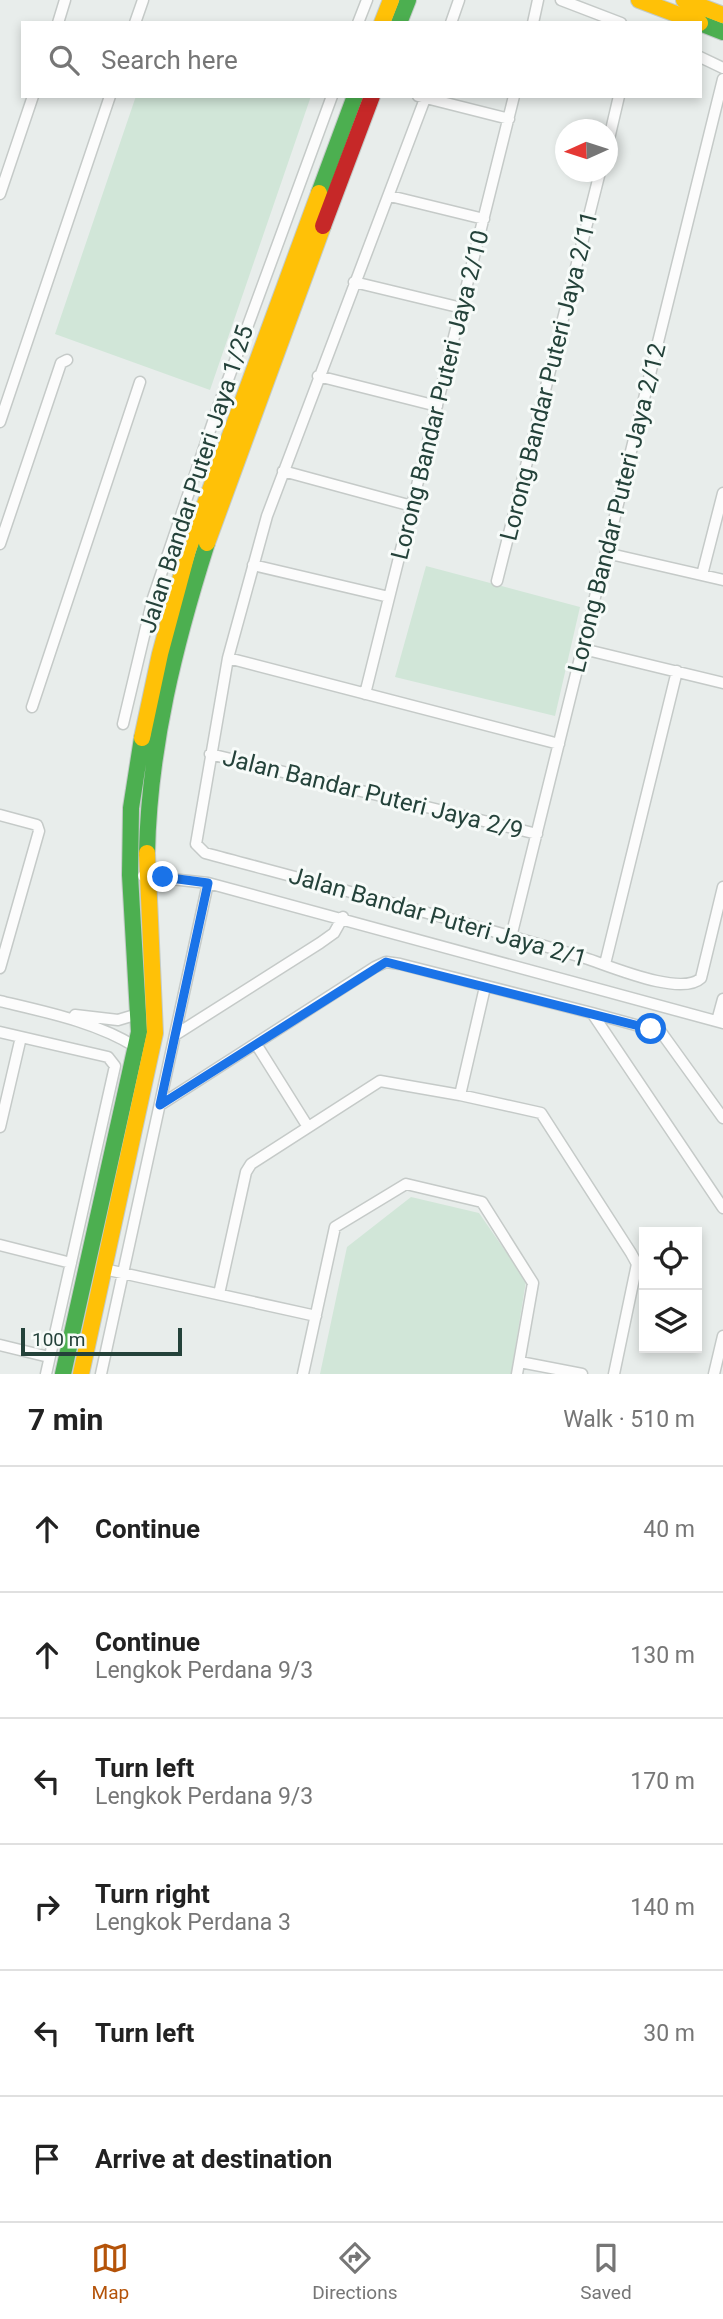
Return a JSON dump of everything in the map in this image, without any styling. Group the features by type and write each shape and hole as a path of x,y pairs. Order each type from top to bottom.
{"street":[{"path":"59,21 65,0"},
{"path":"136,21 143,0"},
{"path":"359,21 367,0"},
{"path":"383,21 391,0"},
{"path":"400,21 408,0"},
{"path":"452,21 459,0"},
{"path":"533,21 538,0"},
{"path":"561,0 616,21"},
{"path":"639,0 695,21"},
{"path":"684,0 723,15"},
{"path":"702,24 723,32"},
{"path":"702,58 723,68"},
{"name":"Lorong Bandar Puteri Jaya 2/12","path":"511,937 723,79"},
{"path":"0,194 32,98"},
{"path":"0,422 109,98"},
{"name":"Jalan Bandar Puteri Jaya 1/25","path":"123,724 153,598 267,271 331,98"},
{"path":"81,1374 155,1032 147,876 148,820 154,757 187,605 354,98"},
{"path":"63,1374 136,1047 138,1014 130,875 134,782 160,654 188,550 371,98"},
{"path":"210,754 228,657 253,565 283,471 354,282 390,196 423,98"},
{"path":"427,98 509,119"},
{"name":"Lorong Bandar Puteri Jaya 2/10","path":"365,694 514,98"},
{"path":"613,119 618,98"},
{"name":"Lorong Bandar Puteri Jaya 2/11","path":"497,581 597,182"},
{"path":"390,196 484,219"},
{"path":"267,271 294,283"},
{"path":"354,282 461,308"},
{"path":"0,544 61,363 67,360"},
{"path":"318,376 437,406"},
{"path":"32,707 141,382"},
{"path":"283,471 412,506"},
{"path":"702,575 723,493"},
{"path":"606,553 723,579"},
{"path":"253,565 389,597"},
{"path":"583,649 723,682"},
{"path":"228,657 559,744"},
{"path":"605,964 677,671"},
{"name":"Jalan Bandar Puteri Jaya 2/9","path":"210,754 537,834"},
{"name":"Jalan Bandar Puteri Jaya 2/1","path":"210,754 195,844 205,853 511,937 656,981 683,986 694,984 701,978 723,887"},
{"path":"0,816 37,825 39,831 0,968"},
{"path":"130,875 208,883 344,917 720,1022 723,999"},
{"path":"103,1374 208,883"},
{"path":"175,1035 320,943 334,933 344,917"},
{"path":"160,1105 386,962 661,1032 723,1118"},
{"path":"460,1095 485,987"},
{"path":"0,1001 118,1020 138,1014"},
{"path":"27,1007 117,1035 136,1047"},
{"path":"592,1013 723,1208"},
{"path":"0,1032 108,1057 115,1066 46,1374"},
{"path":"0,1127 21,1037"},
{"path":"256,1044 308,1127"},
{"path":"219,1294 246,1172 261,1156 380,1081 460,1095 541,1114 631,1253 637,1264 614,1374"},
{"path":"303,1374 335,1227 407,1184 482,1202 529,1277 533,1291 518,1368 582,1374"},
{"path":"0,1245 71,1263"},
{"path":"104,1269 316,1316"},
{"path":"715,1374 723,1336"},
{"path":"0,1345 50,1357"}],"green space":[{"path":"135,98 310,98 210,390 55,334"},
{"path":"426,566 580,607 555,716 395,677"},
{"path":"411,1197 479,1213 526,1281 511,1374 320,1374 347,1247"}],"traffic: fast":[{"path":"400,21 408,0"},
{"path":"702,24 723,32"},
{"path":"319,193 354,98"},
{"path":"147,853 158,735 174,658 207,543"},
{"path":"63,1374 139,1032 130,875 131,808 142,738"}],"traffic: slow":[{"path":"383,21 391,0"},
{"path":"639,0 695,21"},
{"path":"684,0 723,15"},
{"path":"142,738 160,654 188,550 319,193"},
{"path":"207,543 323,226"},
{"path":"81,1374 155,1033 147,853"}],"traffic: jam":[{"path":"323,226 371,98"}],"route":[{"path":"163,877 208,883 160,1105 386,962 651,1029"}]}
